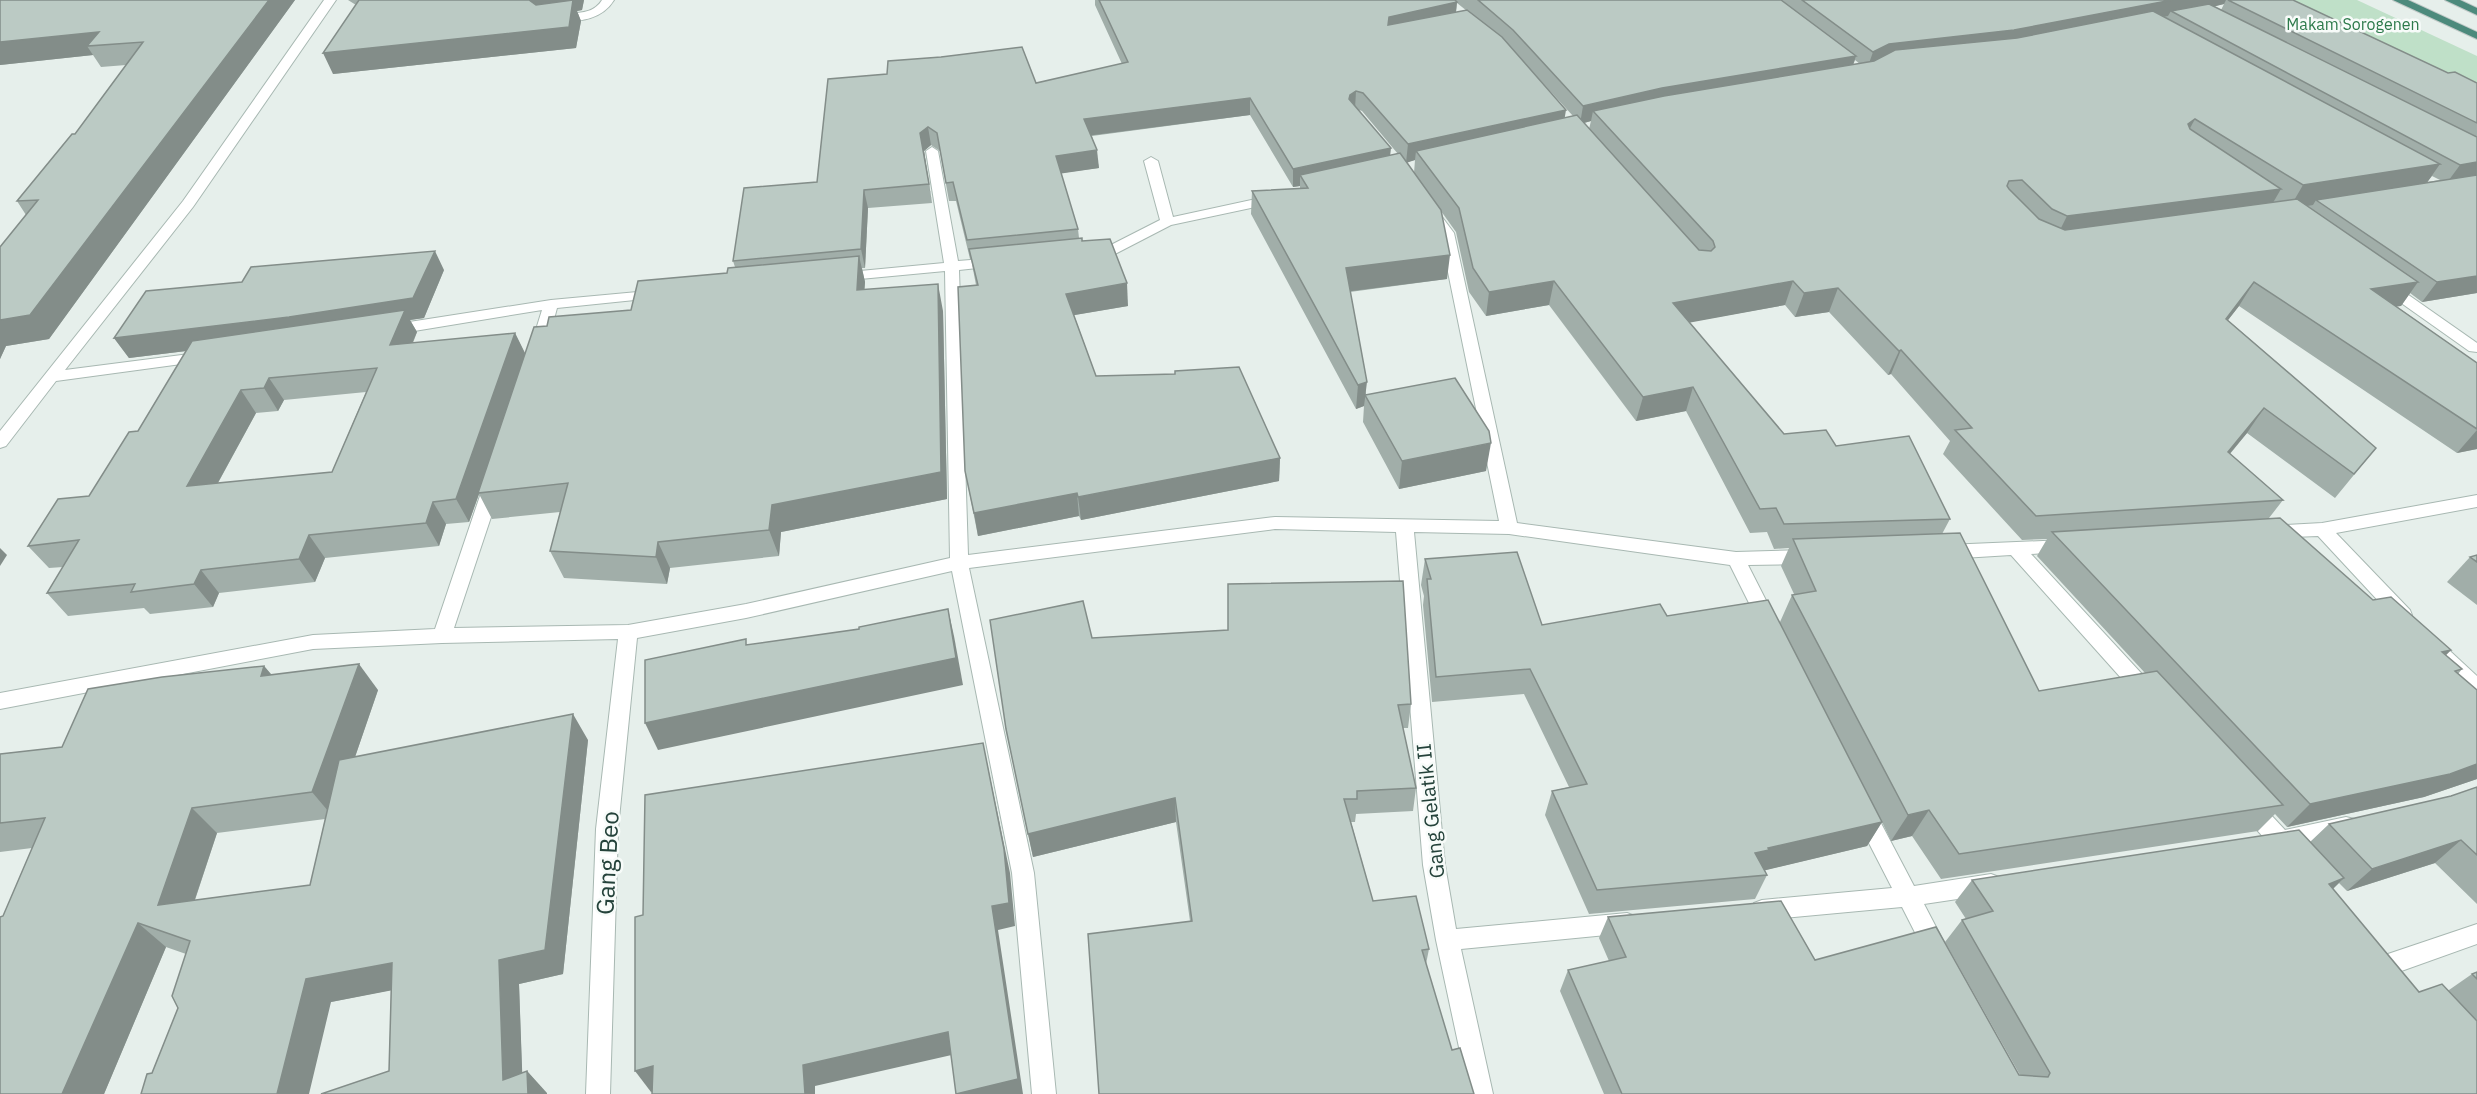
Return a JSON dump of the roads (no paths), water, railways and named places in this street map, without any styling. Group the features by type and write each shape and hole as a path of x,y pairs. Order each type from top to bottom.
{"highway":[{"path":"2399,0 2477,36"},
{"path":"2451,0 2477,12"}],"street":[{"path":"0,442 188,204 330,0"},
{"path":"544,21 596,14 603,11 608,0"},
{"path":"932,151 952,266 958,563 1023,873 1044,1094"},
{"path":"1151,161 1167,222"},
{"path":"1075,255 1108,252 1167,222 1292,195"},
{"path":"1420,196 1447,234 1509,528"},
{"path":"822,279 1008,261"},
{"path":"2370,275 2476,348"},
{"path":"369,333 551,304 669,293"},
{"path":"532,366 551,304"},
{"path":"51,377 222,354"},
{"path":"0,420 20,416"},
{"path":"442,636 499,466"},
{"path":"2251,533 2322,529 2477,501"},
{"path":"0,701 313,642 442,636 628,632 746,611 958,563 1275,523 1509,528 1736,559 1831,556"},
{"name":"Gang Gelatik II","path":"1404,524 1434,865 1447,940 1481,1094"},
{"path":"2322,529 2423,636 2477,688"},
{"path":"1925,553 2086,544"},
{"path":"2016,549 2160,708"},
{"path":"1736,559 1779,643"},
{"name":"Gang Beo","path":"598,1094 607,829 628,632"},
{"path":"2232,787 2304,866"},
{"path":"1854,791 1906,897 1947,969"},
{"path":"2257,844 2369,820"},
{"path":"1741,912 1906,897 2012,881"},
{"path":"1447,940 1647,921"},
{"path":"2377,945 2400,971 2477,934"}],"park label":[{"name":"Makam Sorogenen","path":"2353,24"}]}
